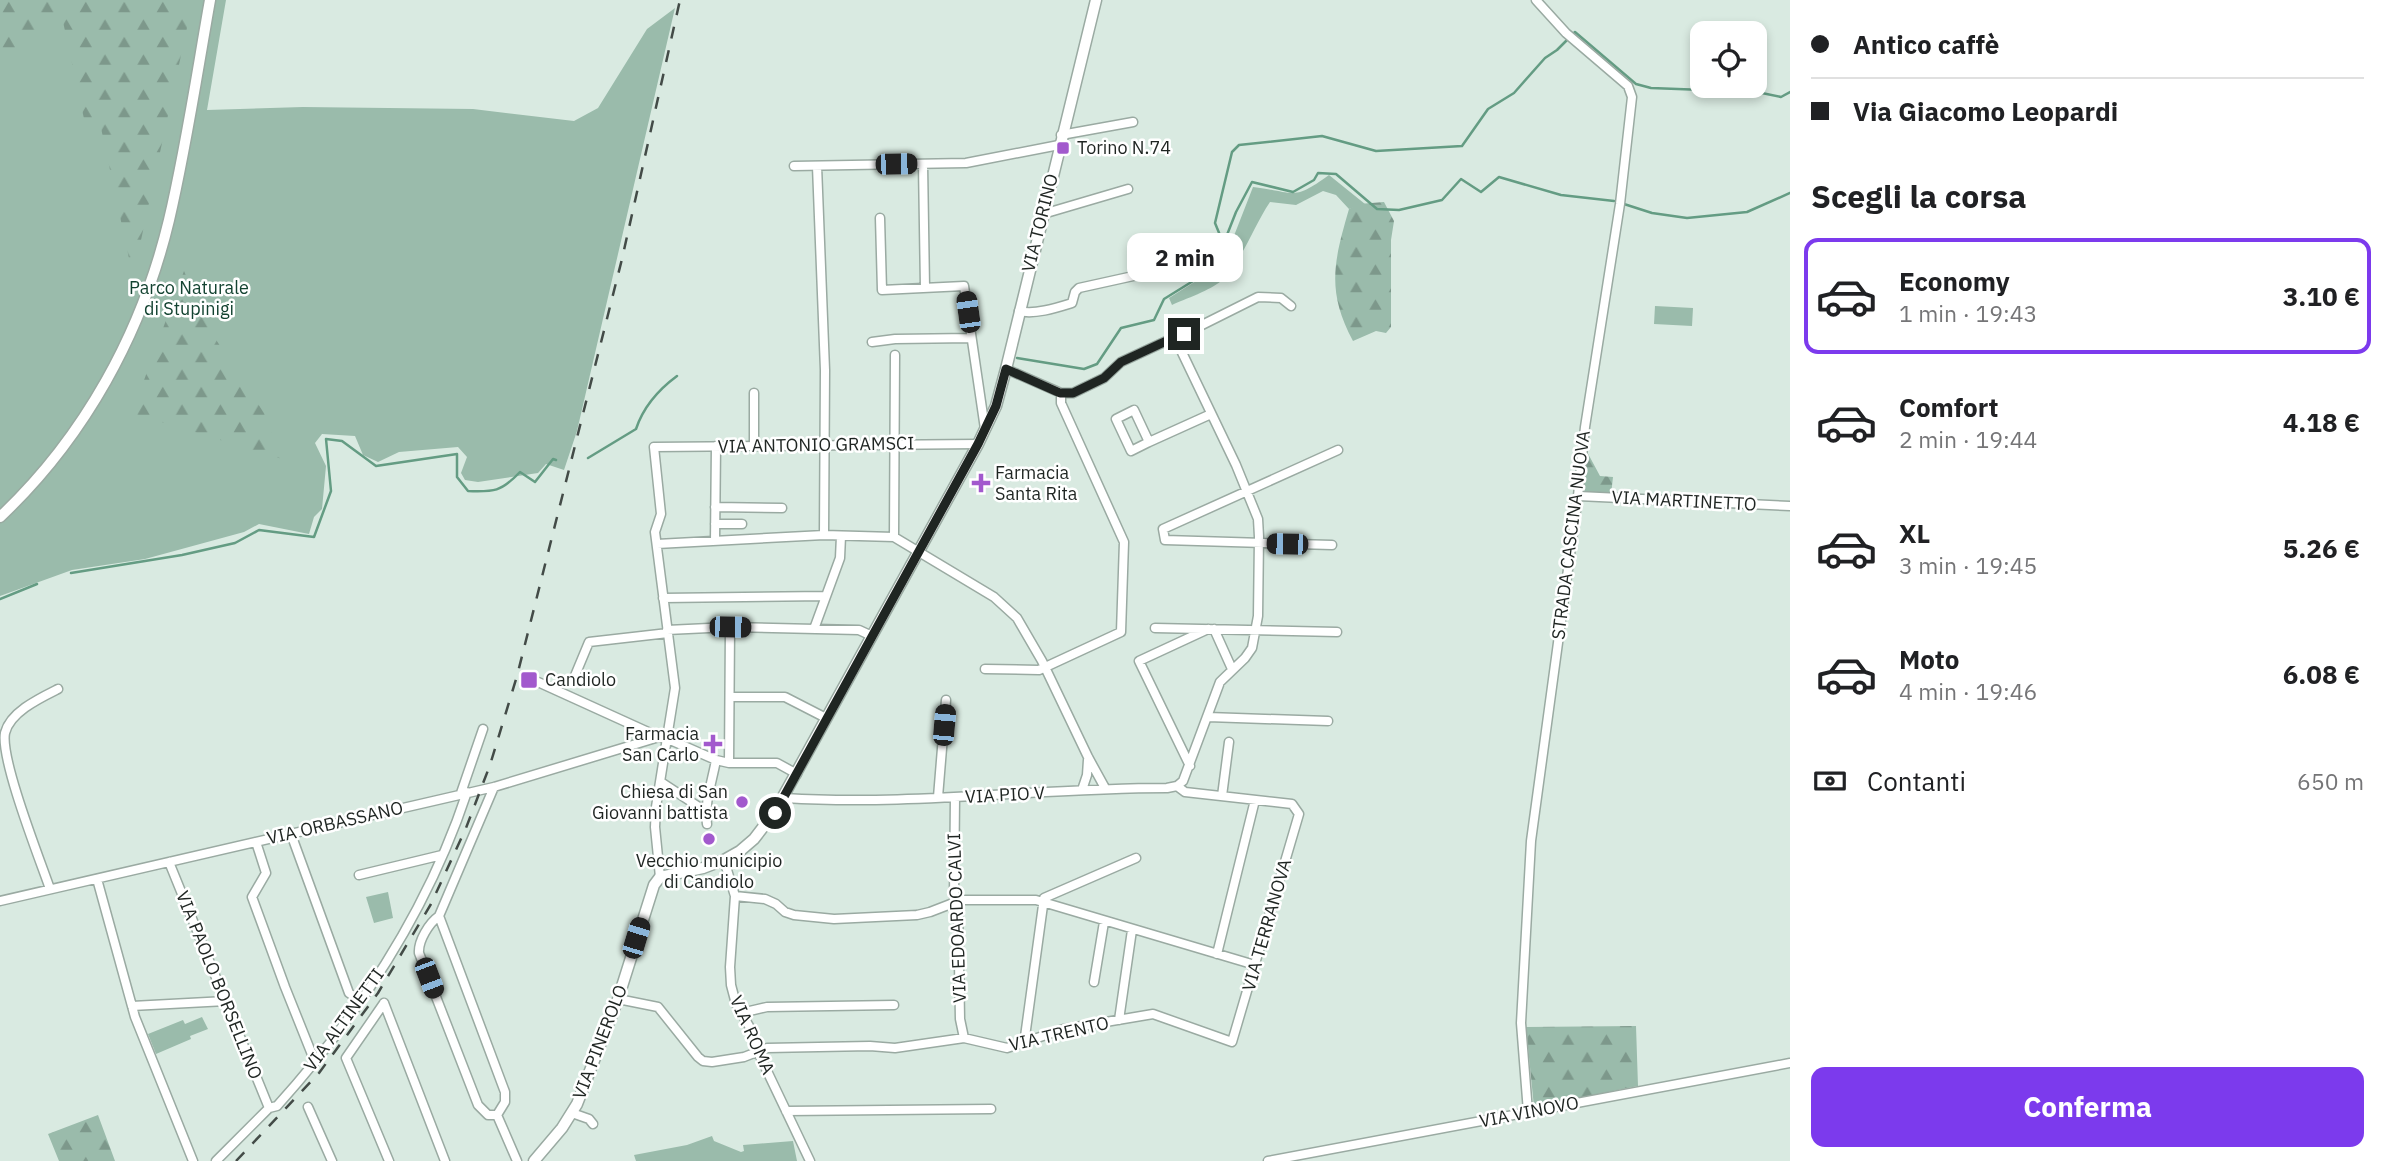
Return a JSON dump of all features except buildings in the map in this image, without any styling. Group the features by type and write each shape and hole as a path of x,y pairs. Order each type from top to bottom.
{"main road":[{"path":"0,517 51,462 90,411 124,348 141,309 169,221 210,0"},
{"name":"VIA TORINO","path":"724,860 754,839 785,798 826,718 978,444 996,406 1096,0"},
{"path":"660,877 703,868 724,860"},
{"name":"VIA PINEROLO","path":"534,1161 572,1112 618,999 654,885 660,877"}],"street":[{"name":"STRADA CASCINA NUOVA","path":"1528,1112 1521,1023 1531,841 1585,427 1621,190 1632,97 1628,86 1566,33 1536,0"},
{"path":"794,166 974,162 1133,122"},
{"path":"923,164 925,288"},
{"path":"817,166 825,370 824,535"},
{"path":"1043,214 1128,189"},
{"path":"880,218 882,290 964,286 985,429"},
{"path":"1019,311 1027,313 1072,303 1079,288 1156,271"},
{"path":"1006,369 1060,393 1073,393 1104,378 1121,362 1180,339 1258,297 1281,298 1291,306"},
{"path":"872,342 895,338 971,338"},
{"path":"1177,786 1183,781 1190,766 1220,682 1252,648 1257,630 1259,543 1258,519 1184,356 1180,339"},
{"path":"894,537 895,355"},
{"path":"754,393 754,446"},
{"path":"985,669 1039,670 1121,632 1124,542 1061,403 1060,393"},
{"path":"1149,442 1134,410 1116,419 1131,451 1211,414"},
{"name":"VIA ANTONIO GRAMSCI","path":"656,544 655,531 662,514 654,447 978,444"},
{"path":"715,541 716,446"},
{"path":"1332,545 1165,540 1163,529 1338,450"},
{"name":"VIA MARTINETTO","path":"1578,496 1790,506"},
{"path":"715,507 782,508"},
{"path":"715,524 742,524"},
{"path":"660,877 655,827 664,738 675,688 656,544 824,535 894,537 937,561 1004,605 1023,626 1105,788"},
{"path":"814,629 840,558 841,536"},
{"path":"663,598 826,596"},
{"path":"574,678 589,642 668,631 730,627 859,630 872,636"},
{"path":"729,763 735,697 730,627"},
{"path":"1155,628 1337,632"},
{"path":"1211,629 1232,669"},
{"path":"1190,766 1139,661 1211,629"},
{"path":"538,682 716,760 729,763 778,763 797,774"},
{"path":"50,890 5,759 5,732 24,707 58,689"},
{"path":"735,697 785,697 826,718"},
{"path":"938,797 946,701"},
{"path":"1208,717 1328,721"},
{"name":"VIA ALTINETTI","path":"216,1161 269,1108 277,1106 315,1062 361,1001 413,917 442,855 483,729"},
{"name":"VIA ORBASSANO","path":"0,901 494,787 664,738"},
{"path":"1222,796 1229,742"},
{"path":"1082,790 1087,775 1088,757"},
{"path":"707,824 704,808 709,799 716,760"},
{"path":"661,782 704,808"},
{"name":"VIA PIO V","path":"785,798 818,800 955,797 1177,786 1185,792 1289,803 1296,808"},
{"path":"494,787 439,916 434,919 419,945 419,953 478,1105 488,1115 497,1115"},
{"name":"VIA EDOARDO CALVI","path":"955,797 954,897 958,905 960,1019 964,1038"},
{"path":"1217,954 1255,800"},
{"name":"VIA TERRANOVA","path":"1233,1042 1299,817 1296,808"},
{"path":"291,834 349,993 361,1001"},
{"path":"256,842 267,873 252,897 315,1062"},
{"path":"359,875 442,855"},
{"path":"1024,1044 1044,898 1136,858"},
{"name":"VIA ROMA","path":"724,860 735,895 731,985 736,1004 749,1026 758,1052 808,1158"},
{"name":"VIA PAOLO BORSELLINO","path":"169,862 269,1108"},
{"path":"97,879 132,1006 193,1161"},
{"path":"735,895 771,901 789,914 834,919 917,915 956,901 987,898 1043,902 1255,965"},
{"path":"439,916 505,1092 505,1102 497,1115"},
{"path":"1094,982 1104,922"},
{"path":"1119,1020 1132,930"},
{"name":"VIA TRENTO","path":"618,999 658,1007 685,1042 704,1061 722,1061 767,1048 895,1048 964,1038 1007,1048 1064,1029 1153,1014 1233,1042"},
{"path":"132,1006 226,1002"},
{"path":"389,1161 346,1058 384,1003 445,1161"},
{"path":"741,1013 767,1007 894,1005"},
{"name":"VIA VINOVO","path":"1268,1161 1790,1063"},
{"path":"308,1107 332,1161"},
{"path":"786,1111 991,1109"},
{"name":"VIA PINEROLO","path":"572,1112 589,1119 593,1124"},
{"path":"497,1115 517,1161"}],"green space":[{"name":"Parco Naturale di Stupinigi","path":"0,0 226,0 207,110 303,107 473,109 574,121 598,108 647,29 675,8 577,431 564,470 546,464 538,473 478,482 465,480 461,473 467,457 458,447 399,452 378,462 363,455 355,436 322,434 315,443 326,466 322,509 314,517 309,534 259,524 244,532 145,559 72,570 0,596"},
{"path":"0,0 193,0 133,277 101,128 86,128 62,17 4,58 0,55"},
{"path":"1329,175 1365,204 1349,209 1336,195 1323,191 1296,205 1270,202 1229,273 1205,291 1172,305 1169,298 1223,264 1253,187 1286,193 1300,192"},
{"path":"1384,202 1394,221 1391,240 1391,327 1386,333 1376,331 1353,341 1344,323 1336,291 1335,276 1340,245 1349,209 1359,204"},
{"path":"184,271 209,329 264,413 282,459 132,413"},
{"path":"1655,306 1693,308 1692,326 1654,324"},
{"path":"1585,448 1600,476 1613,477 1611,495 1583,491"},
{"path":"388,892 393,918 374,923 366,897"},
{"path":"202,1017 208,1029 156,1054 148,1034 183,1020 185,1024"},
{"path":"1636,1026 1638,1086 1534,1107 1526,1027"},
{"path":"98,1115 115,1161 59,1161 48,1134"},
{"path":"712,1136 714,1141 741,1152 744,1151 743,1145 793,1141 797,1161 636,1161 634,1155 687,1145"}],"waterway":[{"path":"1224,245 1215,223 1232,152 1239,145 1322,136 1376,151 1462,146 1488,109 1514,93 1545,58 1575,32 1636,84 1651,88 1757,92 1781,97 1790,92"},
{"path":"1017,358 1084,369 1097,364 1121,328 1154,320 1164,299 1214,268 1236,212 1252,182 1293,192 1314,180 1318,173 1336,174 1377,209 1399,210 1442,200 1461,179 1481,192 1499,177 1561,195 1614,201"},
{"path":"1624,204 1652,213 1687,218 1747,212 1790,193"},
{"path":"588,458 636,429 652,400 677,376"},
{"path":"71,573 182,555 235,543 259,530 314,537 331,491 326,439 342,441 376,466 457,454 457,477 468,491 497,489 508,484 520,472 535,482 553,459 556,460"},
{"path":"0,599 37,584"}],"railway":[{"path":"236,1161 319,1073 378,993 431,904 466,828 490,765 517,676 622,259 680,0"}],"place":[{"name":"Torino N.74","path":"1063,148"},
{"name":"Farmacia Santa Rita","path":"981,483"},
{"name":"Candiolo","path":"529,680"},
{"name":"Farmacia San Carlo","path":"713,744"},
{"name":"Chiesa di San Giovanni battista","path":"742,802"},
{"name":"Vecchio municipio di Candiolo","path":"709,839"}],"route":[{"path":"775,813 978,444 996,406 1006,369 1060,393 1073,393 1104,378 1115,366 1128,359 1180,333 1184,334"}]}
